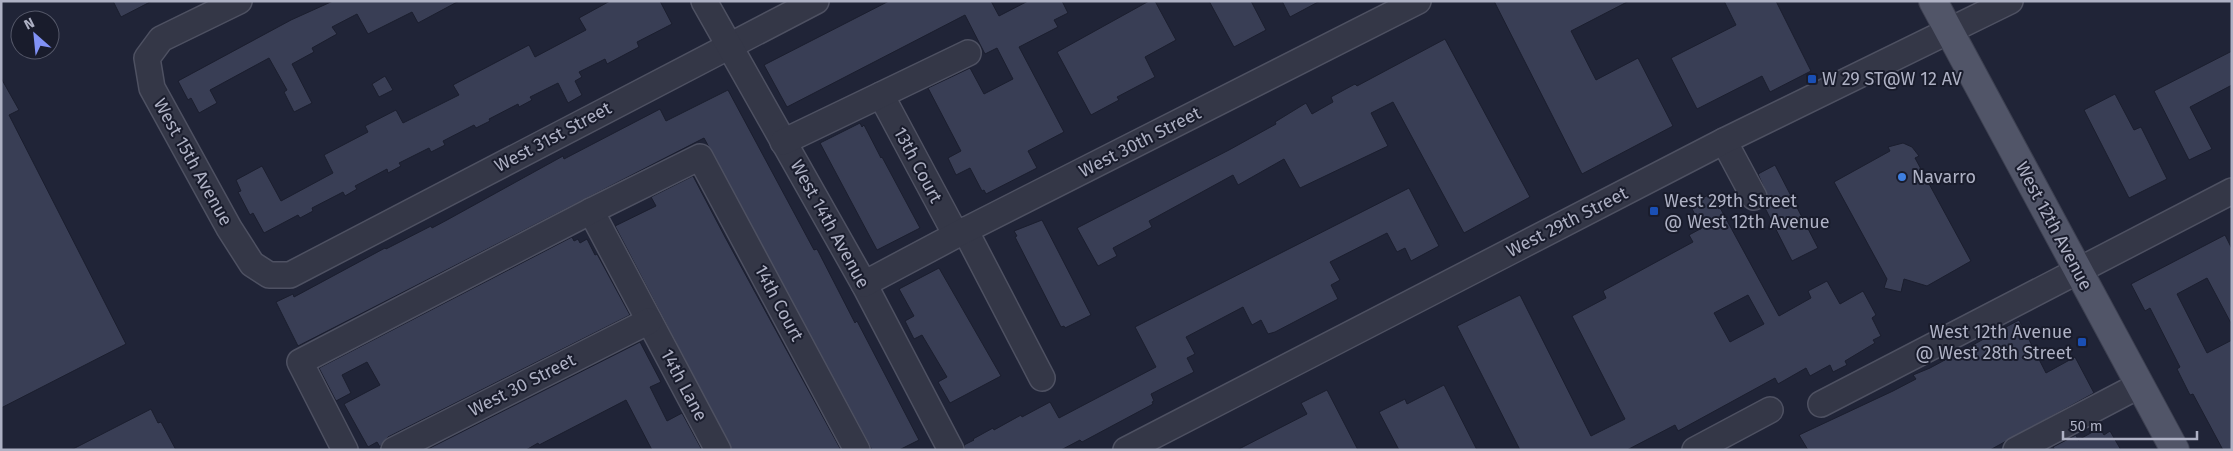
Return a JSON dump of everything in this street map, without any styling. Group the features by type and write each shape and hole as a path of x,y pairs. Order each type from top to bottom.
{"main road":[{"name":"West 12th Avenue","path":"1933,1 2175,450"}],"street":[{"name":"West 14th Avenue","path":"704,1 864,284 951,450"},
{"name":"West 31st Street","path":"290,275 816,1"},
{"name":"West 30th Street","path":"864,284 960,233 1418,1"},
{"name":"West 29th Street","path":"1126,450 1724,141 1949,33 2010,1"},
{"name":"West 15th Avenue","path":"227,4 161,39 147,58 152,88 229,228 252,264 269,275 290,275"},
{"path":"783,142 968,52"},
{"name":"13th Court","path":"881,95 1042,378"},
{"path":"1724,141 1754,197"},
{"name":"14th Court","path":"590,211 700,157 858,450"},
{"path":"1821,404 2232,191"},
{"path":"345,450 300,362 590,211"},
{"name":"14th Lane","path":"590,211 718,450"},
{"name":"West 30 Street","path":"394,450 649,321"},
{"path":"2016,450 2140,385"},
{"path":"1694,450 1770,410"}],"building":[{"path":"113,1 152,1 121,17"},
{"path":"333,1 459,1 418,23 412,12 368,34 357,14 332,27 337,34 312,48 314,52 292,64 312,103 294,112 284,92 287,90 269,58 210,90 217,103 199,113 191,98 188,100 178,81 291,20"},
{"path":"610,1 660,1 672,24 637,42 639,47 607,64 605,59 579,72 582,77 575,81 582,95 568,103 558,83 530,97 532,100 519,107 518,104 476,128 474,125 443,141 445,145 431,152 429,148 399,163 401,166 388,173 387,169 355,186 357,189 345,196 343,192 312,208 313,211 300,218 298,215 264,233 253,213 250,215 238,192 241,191 236,180 262,166 281,201 333,173 324,155 368,132 365,126 396,110 403,123 459,95 453,85 529,45 535,57 586,30 579,18"},
{"path":"889,1 991,1 999,16 1028,1 1062,1 1068,13 1054,20 1058,27 1019,47 1064,132 1028,151 1037,168 986,194 984,190 982,191 970,168 956,175 948,158 961,151 928,88 970,68 984,94 1013,79 997,48 985,54 965,15 787,107 764,65"},
{"path":"1149,1 1155,1 1176,40 1145,57 1155,77 1117,97 1119,100 1091,115 1057,52"},
{"path":"1209,1 1251,1 1266,30 1234,47"},
{"path":"1282,1 1320,1 1290,17"},
{"path":"1494,1 1629,1 1571,31 1596,80 1638,58 1673,126 1582,174"},
{"path":"1724,1 1776,1 1811,71 1770,92 1762,76 1697,109 1671,58 1736,25"},
{"path":"1445,39 1530,197 1464,233 1393,102 1371,113 1388,146 1300,188 1284,159 1238,185 1233,175 1149,221 1152,227 1113,248 1117,256 1098,266 1077,228 1229,150 1276,124 1275,122 1306,103 1312,114 1333,102 1331,97 1355,84 1357,86"},
{"path":"2232,51 2232,85 2190,107 2212,149 2189,160 2154,91"},
{"path":"385,76 393,90 379,97 372,84"},
{"path":"1,78 19,110 9,115 126,344 1,408"},
{"path":"728,90 814,250 817,249 855,323 857,321 919,440 899,450 872,450 704,138 298,346 276,302 293,294 294,297 385,248 431,226 432,228 563,156 564,159 660,109 666,121"},
{"path":"2115,94 2134,130 2141,127 2167,179 2129,198 2084,110"},
{"path":"860,123 862,127 864,125 920,228 877,250 820,143"},
{"path":"1903,143 1912,147 1919,156 1915,158 1971,261 1927,286 1904,279 1901,292 1884,288 1887,279 1834,182 1890,151 1888,147"},
{"path":"1775,165 1818,248 1792,261 1764,206 1768,197 1758,174"},
{"path":"693,176 841,450 732,450 615,226 656,206 651,197"},
{"path":"1409,188 1439,246 1411,261 1405,248 1397,252 1387,233 1330,262 1340,280 1331,285 1338,299 1275,332 1268,334 1261,320 1252,325 1243,307 1186,337 1195,354 1187,358 1194,372 1151,394 1154,401 1152,402 1153,404 1082,442 1080,440 1061,450 965,450 964,445 973,439 1050,402 1059,418 1156,367 1135,327"},
{"path":"1712,193 1779,316 1811,298 1808,291 1827,281 1840,304 1863,291 1876,315 1872,318 1881,336 1873,340 1875,343 1845,361 1847,365 1833,372 1830,365 1810,376 1806,368 1778,384 1775,378 1678,431 1675,425 1627,450 1520,450 1457,326 1520,295 1591,436 1625,419 1572,316 1606,298 1603,291 1693,242 1689,235 1702,228 1690,205","holes":["1748,295 1764,324 1730,342 1714,313"]},
{"path":"1042,220 1091,315 1065,328 1064,326 1061,327 1015,237 1017,236 1014,231"},
{"path":"2225,235 2232,249 2232,325 2207,278 2177,294 2207,353 2232,340 2232,450 2223,450 2193,394 2190,395 2177,369 2180,367 2150,308 2145,311 2131,284"},
{"path":"572,237 574,241 578,239 580,243 587,239 630,315 388,437 380,447 377,442 368,447 344,404 380,385 367,362 342,375 351,393 336,401 319,368"},
{"path":"939,268 1001,376 950,403 938,382 947,377 922,335 914,339 905,321 914,316 899,289"},
{"path":"2019,320 2046,373 2075,357 2094,393 1990,450 1808,450 1799,435 1916,379 1913,375 1930,368"},
{"path":"640,342 661,382 650,387 667,421 682,413 702,450 652,450 626,400 526,450 426,450"},
{"path":"1444,385 1477,450 1399,450 1379,412 1405,399 1407,404"},
{"path":"1327,390 1358,450 1237,450 1307,414 1301,403"},
{"path":"151,409 158,423 161,422 176,450 71,450"},
{"path":"2100,428 2104,435 2110,431 2121,450 2055,450 2053,447 2076,435 2078,440"}],"place":[{"name":"W 29 ST@W 12 AV","path":"1812,79"},
{"name":"Navarro","path":"1902,177"},
{"name":"West 29th Street @ West 12th Avenue","path":"1654,211"},
{"name":"West 12th Avenue @ West 28th Street","path":"2082,342"}]}
